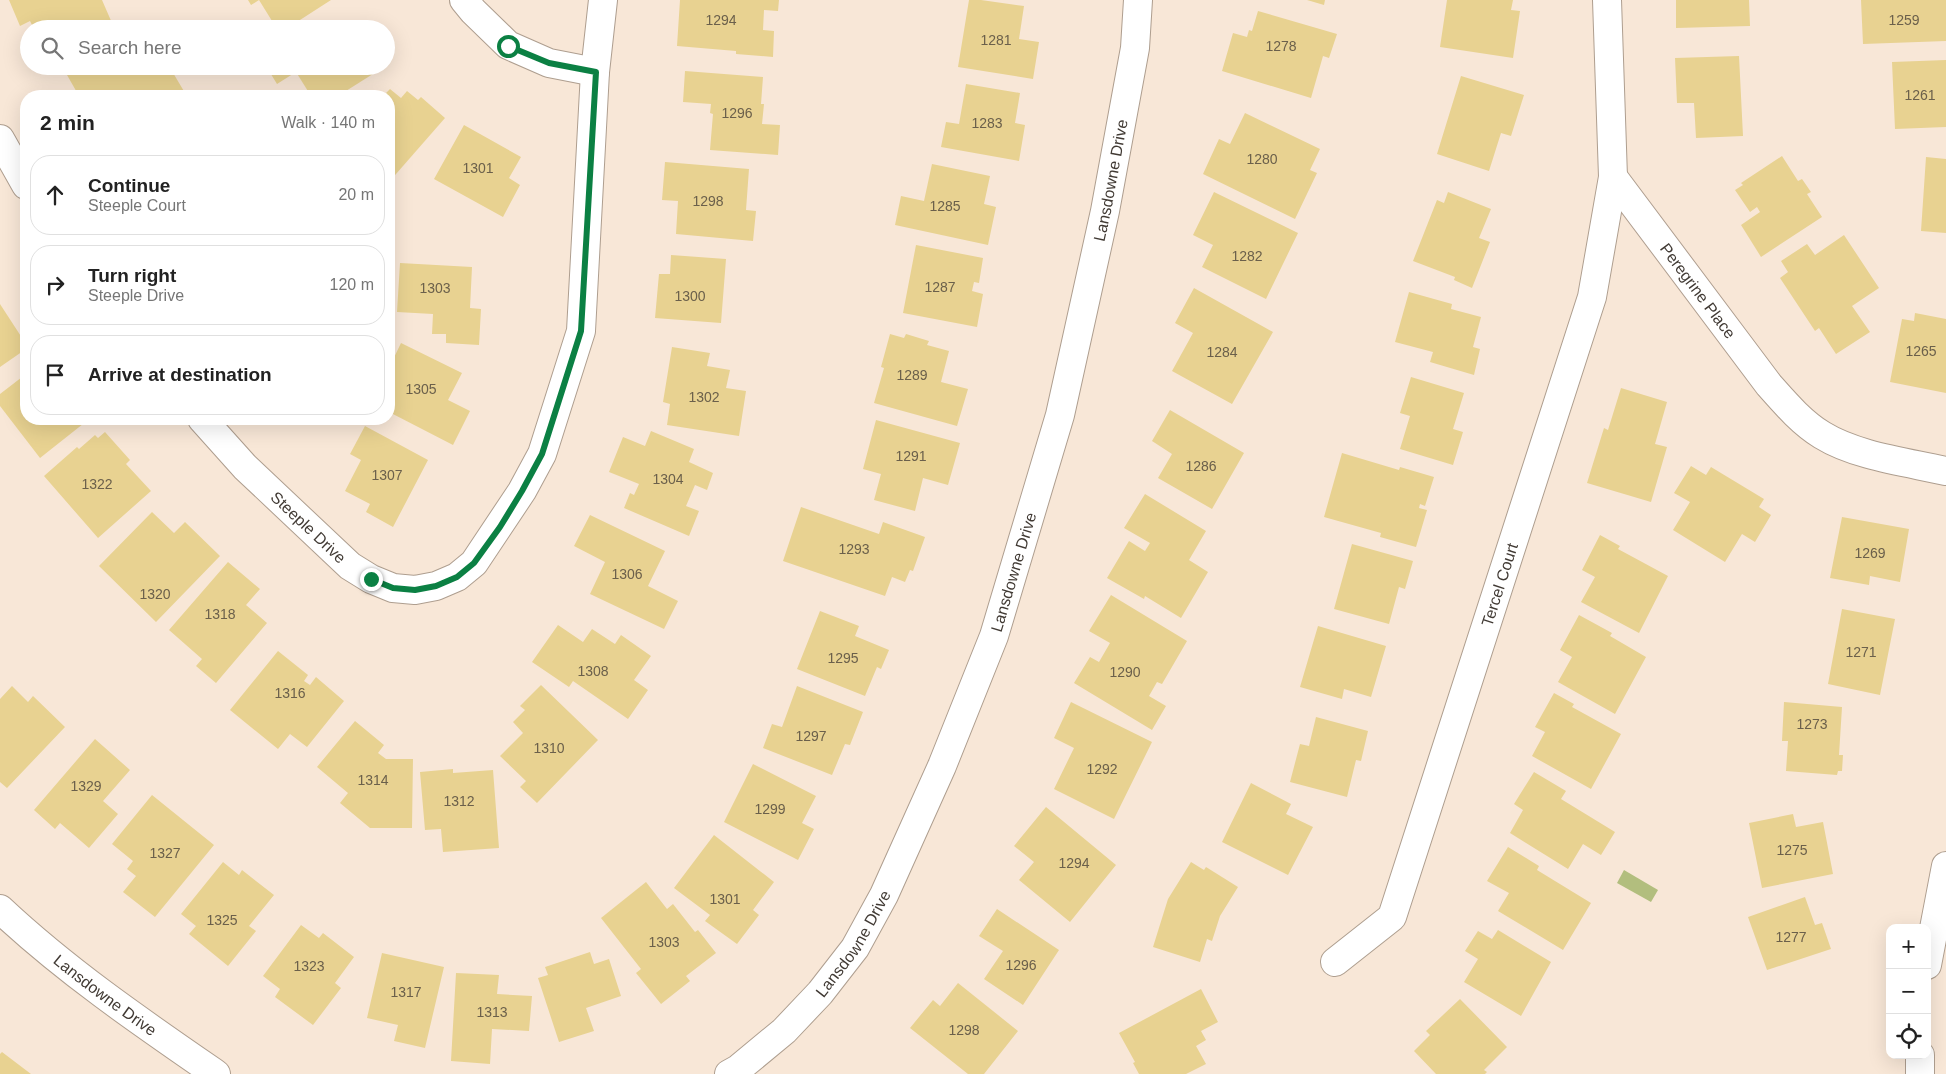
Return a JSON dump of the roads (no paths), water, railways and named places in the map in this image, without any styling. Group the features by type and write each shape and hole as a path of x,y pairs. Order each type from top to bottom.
{"street":[{"path":"464,0 508,46 549,63 596,72"},
{"name":"Steeple Drive","path":"208,425 259,481 350,566 371,579 393,588 415,590 436,586 457,577 474,563 522,491 542,454 581,331 596,72 603,0"},
{"name":"Lansdowne Drive","path":"729,1074 738,1069 784,1031 820,993 854,948 884,896 942,766 994,636 1060,415 1108,192 1135,48 1138,0"},
{"path":"1607,0 1613,177"},
{"path":"0,139 20,174"},
{"name":"Peregrine Place","path":"1613,177 1763,378 1791,410 1822,435 1856,450 1946,470"},
{"name":"Tercel Court","path":"1335,962 1392,917 1592,296 1613,177"},
{"path":"1931,944 1946,866"},
{"name":"Lansdowne Drive","path":"0,909 22,930 128,1013 216,1074"},
{"path":"1920,1059 1920,1074"}]}
